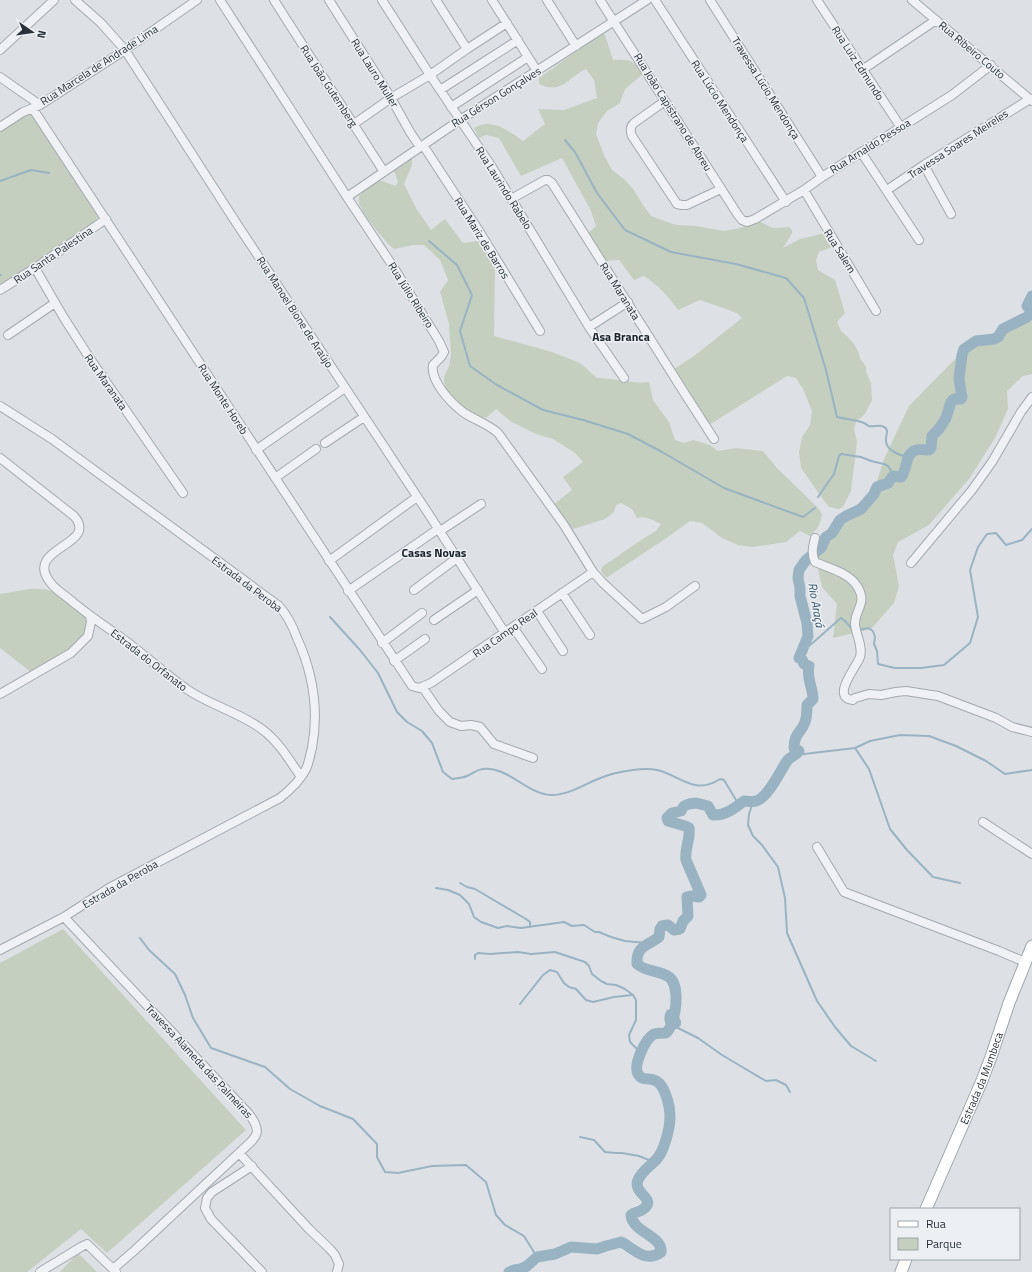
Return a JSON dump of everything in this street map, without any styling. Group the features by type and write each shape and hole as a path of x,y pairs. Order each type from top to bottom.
{"main road":[{"name":"Estrada da Mumbeca","path":"926,1208 986,1070 1008,1003 1032,946"},
{"path":"901,1272 906,1260"}],"street":[{"path":"0,50 54,0"},
{"name":"Rua Manoel Bione de Araújo","path":"75,0 101,23 124,50 505,633"},
{"name":"Rua Marcela de Andrade Lima","path":"0,127 23,112 36,107 124,50 197,0"},
{"name":"Rua Júlio Ribeiro","path":"220,0 347,198 393,266 443,348 443,355 432,368 437,383 452,402 464,413 483,422 498,433 550,505 593,572"},
{"name":"Rua João Gutemberg","path":"274,0 384,172"},
{"name":"Rua Lauro Muller","path":"329,0 392,98 410,132 422,146"},
{"name":"Rua Laurindo Rabelo","path":"382,0 492,167 590,327 624,378"},
{"path":"436,0 467,49"},
{"path":"492,0 537,71"},
{"path":"547,0 576,46"},
{"name":"Rua João Capistrano de Abreu","path":"600,0 738,215 742,220 747,222"},
{"name":"Rua Gérson Gonçalves","path":"347,198 460,120 647,0"},
{"name":"Rua Lúcio Mendonça","path":"655,0 786,202"},
{"name":"Travessa Lúcio Mendonça","path":"710,0 822,177"},
{"name":"Rua Luiz Edmundo","path":"817,0 900,126"},
{"name":"Rua Ribeiro Couto","path":"912,0 1031,100"},
{"path":"862,70 936,20"},
{"path":"354,124 507,23"},
{"path":"440,90 518,40"},
{"path":"451,106 528,57"},
{"name":"Rua Arnaldo Pessoa","path":"747,222 786,202 900,126 952,95 991,65"},
{"path":"0,77 36,107"},
{"name":"Travessa Soares Meireles","path":"887,190 924,165 1031,100"},
{"path":"665,101 631,126 630,130 632,136 677,204 687,205 721,189"},
{"name":"Rua Monte Horeb","path":"36,107 106,219 409,684 419,688 450,722 461,726 471,725 480,727 494,744 533,758"},
{"name":"Rua Mariz de Barros","path":"422,146 481,234 540,331"},
{"path":"861,152 919,240"},
{"path":"924,165 951,214"},
{"name":"Rua Maranata","path":"511,199 545,180 550,181 714,439"},
{"name":"Rua Salem","path":"804,190 876,311"},
{"name":"Rua Santa Palestina","path":"0,290 106,219"},
{"name":"Rua Maranata","path":"35,268 89,357 183,493"},
{"path":"590,327 628,302"},
{"path":"8,335 55,303"},
{"path":"256,450 345,388"},
{"path":"911,563 972,490 992,462 1021,412 1032,397"},
{"name":"Estrada da Peroba","path":"0,406 52,439 160,520 273,601 284,611 289,618 303,651 314,694 315,706 313,739 307,768 302,777 291,790 280,798 109,888 64,917 0,950"},
{"path":"325,443 364,417"},
{"path":"274,478 316,448"},
{"name":"Estrada do Orfanato","path":"0,458 74,516 80,525 80,530 77,536 47,559 44,565 45,574 56,589 90,616 137,649 190,691 205,701 226,709 263,729 283,751 302,777"},
{"path":"329,561 417,497"},
{"path":"348,591 439,530 481,504"},
{"path":"815,538 812,547 815,562 850,579 857,585 861,593 861,607 856,617 861,652 860,657 845,684 845,696 847,699 853,700 869,694 881,695 896,692 938,696 996,718 1012,727 1032,732"},
{"path":"414,590 457,558"},
{"path":"593,572 642,619 666,607 696,586"},
{"name":"Rua Campo Real","path":"419,688 438,679 593,572"},
{"path":"434,620 478,590"},
{"path":"562,593 590,635"},
{"path":"537,611 563,651"},
{"path":"382,643 422,613"},
{"path":"0,694 72,653 88,636 91,622 90,616"},
{"path":"513,627 542,668"},
{"path":"394,661 425,639"},
{"path":"983,822 1032,854"},
{"path":"817,847 844,892 1025,962"},
{"name":"Travessa Alameda das Palmeiras","path":"64,917 208,1070 256,1123 258,1129 255,1137 239,1153 115,1270"},
{"path":"239,1153 335,1255 339,1264 337,1272"},
{"path":"252,1166 212,1192 207,1198 205,1208 211,1219 262,1272"},
{"path":"40,1272 88,1244 115,1270"}],"green space":[{"path":"602,33 605,35 613,60 631,61 643,74 625,89 620,103 607,111 598,123 596,134 604,155 612,170 624,179 634,190 651,216 676,225 696,226 724,231 740,228 755,222 761,222 773,228 789,227 792,230 792,233 783,248 800,239 825,233 832,247 819,252 816,260 818,270 835,280 845,313 837,322 841,331 854,344 858,351 860,358 866,367 866,372 871,383 872,400 865,414 856,422 854,429 857,442 851,491 843,507 839,509 829,507 801,468 799,452 802,437 810,425 812,411 803,389 796,378 787,376 709,425 674,369 694,356 742,318 737,313 700,300 678,310 654,283 644,276 634,280 619,260 605,261 587,234 596,226 591,211 562,158 521,176 499,138 486,135 479,138 474,128 487,124 500,127 523,141 545,124 538,109 564,110 597,98 594,80 586,69 559,86 547,87 539,84 539,78"},
{"path":"30,112 99,214 92,225 0,287 0,131 21,116"},
{"path":"412,157 412,165 404,184 416,208 431,230 445,219 463,243 479,241 495,266 494,336 552,352 580,363 597,378 649,382 653,400 669,422 675,440 684,443 693,440 710,445 718,451 736,448 763,451 777,468 818,508 822,514 817,529 810,536 800,531 786,542 753,547 738,545 722,538 702,523 690,521 606,578 601,571 602,567 656,531 661,524 646,518 637,518 632,509 621,503 616,505 614,512 605,519 573,529 554,504 572,490 563,477 583,462 575,453 553,439 536,434 510,421 496,409 486,418 469,413 448,393 444,383 444,377 449,366 451,355 449,324 440,292 448,280 440,260 424,245 413,245 394,249 374,227 360,207 359,203 359,196 374,182 379,180 396,186 398,182 394,171"},
{"path":"1032,304 1032,374 1023,376 1007,391 1008,409 995,438 969,479 929,525 898,542 893,555 899,586 894,603 871,629 833,638 837,604 822,587 816,560 837,521 874,491 884,459 909,406 967,347 1021,323"},
{"path":"29,589 52,591 61,596 84,614 87,618 88,627 85,635 78,643 58,657 31,672 0,648 0,594"},
{"path":"63,929 246,1130 107,1253 81,1229 27,1272 0,1272 0,963"},
{"path":"78,1253 97,1272 60,1272"}],"water":[{"path":"670,1009 676,1012 681,1021 681,1025 677,1029 667,1028 664,1019 667,1010"}],"waterway":[{"path":"565,140 575,152 597,193 625,230 671,252 736,264 786,278 804,298 826,370 837,417 865,423 869,426 882,426 886,428 886,441 891,450 899,454 907,456 910,455"},
{"path":"0,181 31,170 49,173"},
{"path":"429,241 457,265 472,295 460,331 470,366 497,385 543,410 583,420 628,434 724,488 803,517 815,508"},
{"name":"Rio Araçá","path":"509,1272 527,1266 537,1257 555,1254 571,1247 597,1249 621,1242 645,1256 655,1255 661,1252 657,1242 636,1226 631,1215 642,1210 648,1203 647,1199 638,1189 638,1180 662,1151 668,1133 670,1113 664,1090 658,1082 640,1076 638,1074 637,1065 638,1059 647,1041 654,1034 666,1033 669,1028 675,1014 676,996 673,982 669,977 641,967 637,964 637,958 641,949 659,937 662,926 668,925 674,930 680,929 683,921 688,916 687,897 699,897 701,895 686,860 689,828 668,821 667,818 672,813 681,811 684,806 689,804 696,803 708,806 713,815 717,815 730,811 744,801 755,801 760,799 769,790 788,760 799,751 794,748 795,739 804,725 807,716 807,705 813,699 808,674 809,666 804,664 802,659 799,658 808,636 807,623 800,596 798,578 799,570 806,560 821,548 826,537 832,533 840,520 861,509 874,494 877,487 888,483 893,476 901,477 905,470 908,458 912,452 916,450 929,450 931,448 932,436 939,429 946,418 951,402 954,399 961,399 962,397 959,379 964,349 976,341 994,339 998,337 1003,329 1027,317 1031,311 1027,306 1032,296"},
{"path":"818,497 834,474 839,456 841,454 861,457 884,464 888,466 894,476"},
{"path":"859,630 868,628 873,631 878,664 895,668 921,668 944,665 970,643 978,617 970,570 978,547 987,534 996,533 1006,545 1022,540 1032,529"},
{"path":"330,617 360,650 378,673 397,712 407,722 422,731 432,743 443,772 452,779 465,777 480,770 490,769 505,774 535,791 551,795 571,791 597,779 615,773 630,770 651,769 695,785 711,784 720,779 724,780 739,805"},
{"path":"800,654 841,618 853,630"},
{"path":"798,753 804,754 855,748 870,741 900,735 929,736 956,746 986,761 1005,774 1032,770"},
{"path":"855,748 869,769 890,829 907,850 933,877 960,883"},
{"path":"753,802 749,814 748,825 753,836 762,845 778,867 785,898 787,933 817,1001 835,1027 851,1046 876,1061"},
{"path":"460,883 475,889 526,919 530,922 530,926"},
{"path":"436,888 448,890 460,895 469,904 474,917 481,922 498,928 507,926 521,928 564,922 572,926 584,925 595,932 625,941 647,943"},
{"path":"140,938 149,950 175,974 185,995 193,1018 211,1048 265,1067 290,1089 320,1106 353,1119 377,1144 377,1157 385,1172 398,1173 432,1166 466,1165 486,1182 496,1215 505,1225 524,1236 537,1257"},
{"path":"475,959 475,955 478,953 490,954 518,952 531,954 555,952 585,962 589,966 592,974 601,981 607,984 616,985 633,995 636,1000 636,1020 629,1035 630,1042 641,1053"},
{"path":"520,1004 543,975 550,970 557,972 564,983 569,987 576,989 586,1000 593,1002 614,997 632,995"},
{"path":"678,1028 698,1038 722,1055 766,1081 776,1080 786,1085 790,1092"},
{"path":"580,1137 594,1140 605,1152 639,1156 654,1162"}],"district":[{"name":"Asa Branca","path":"621,337"},
{"name":"Casas Novas","path":"434,553"}]}
